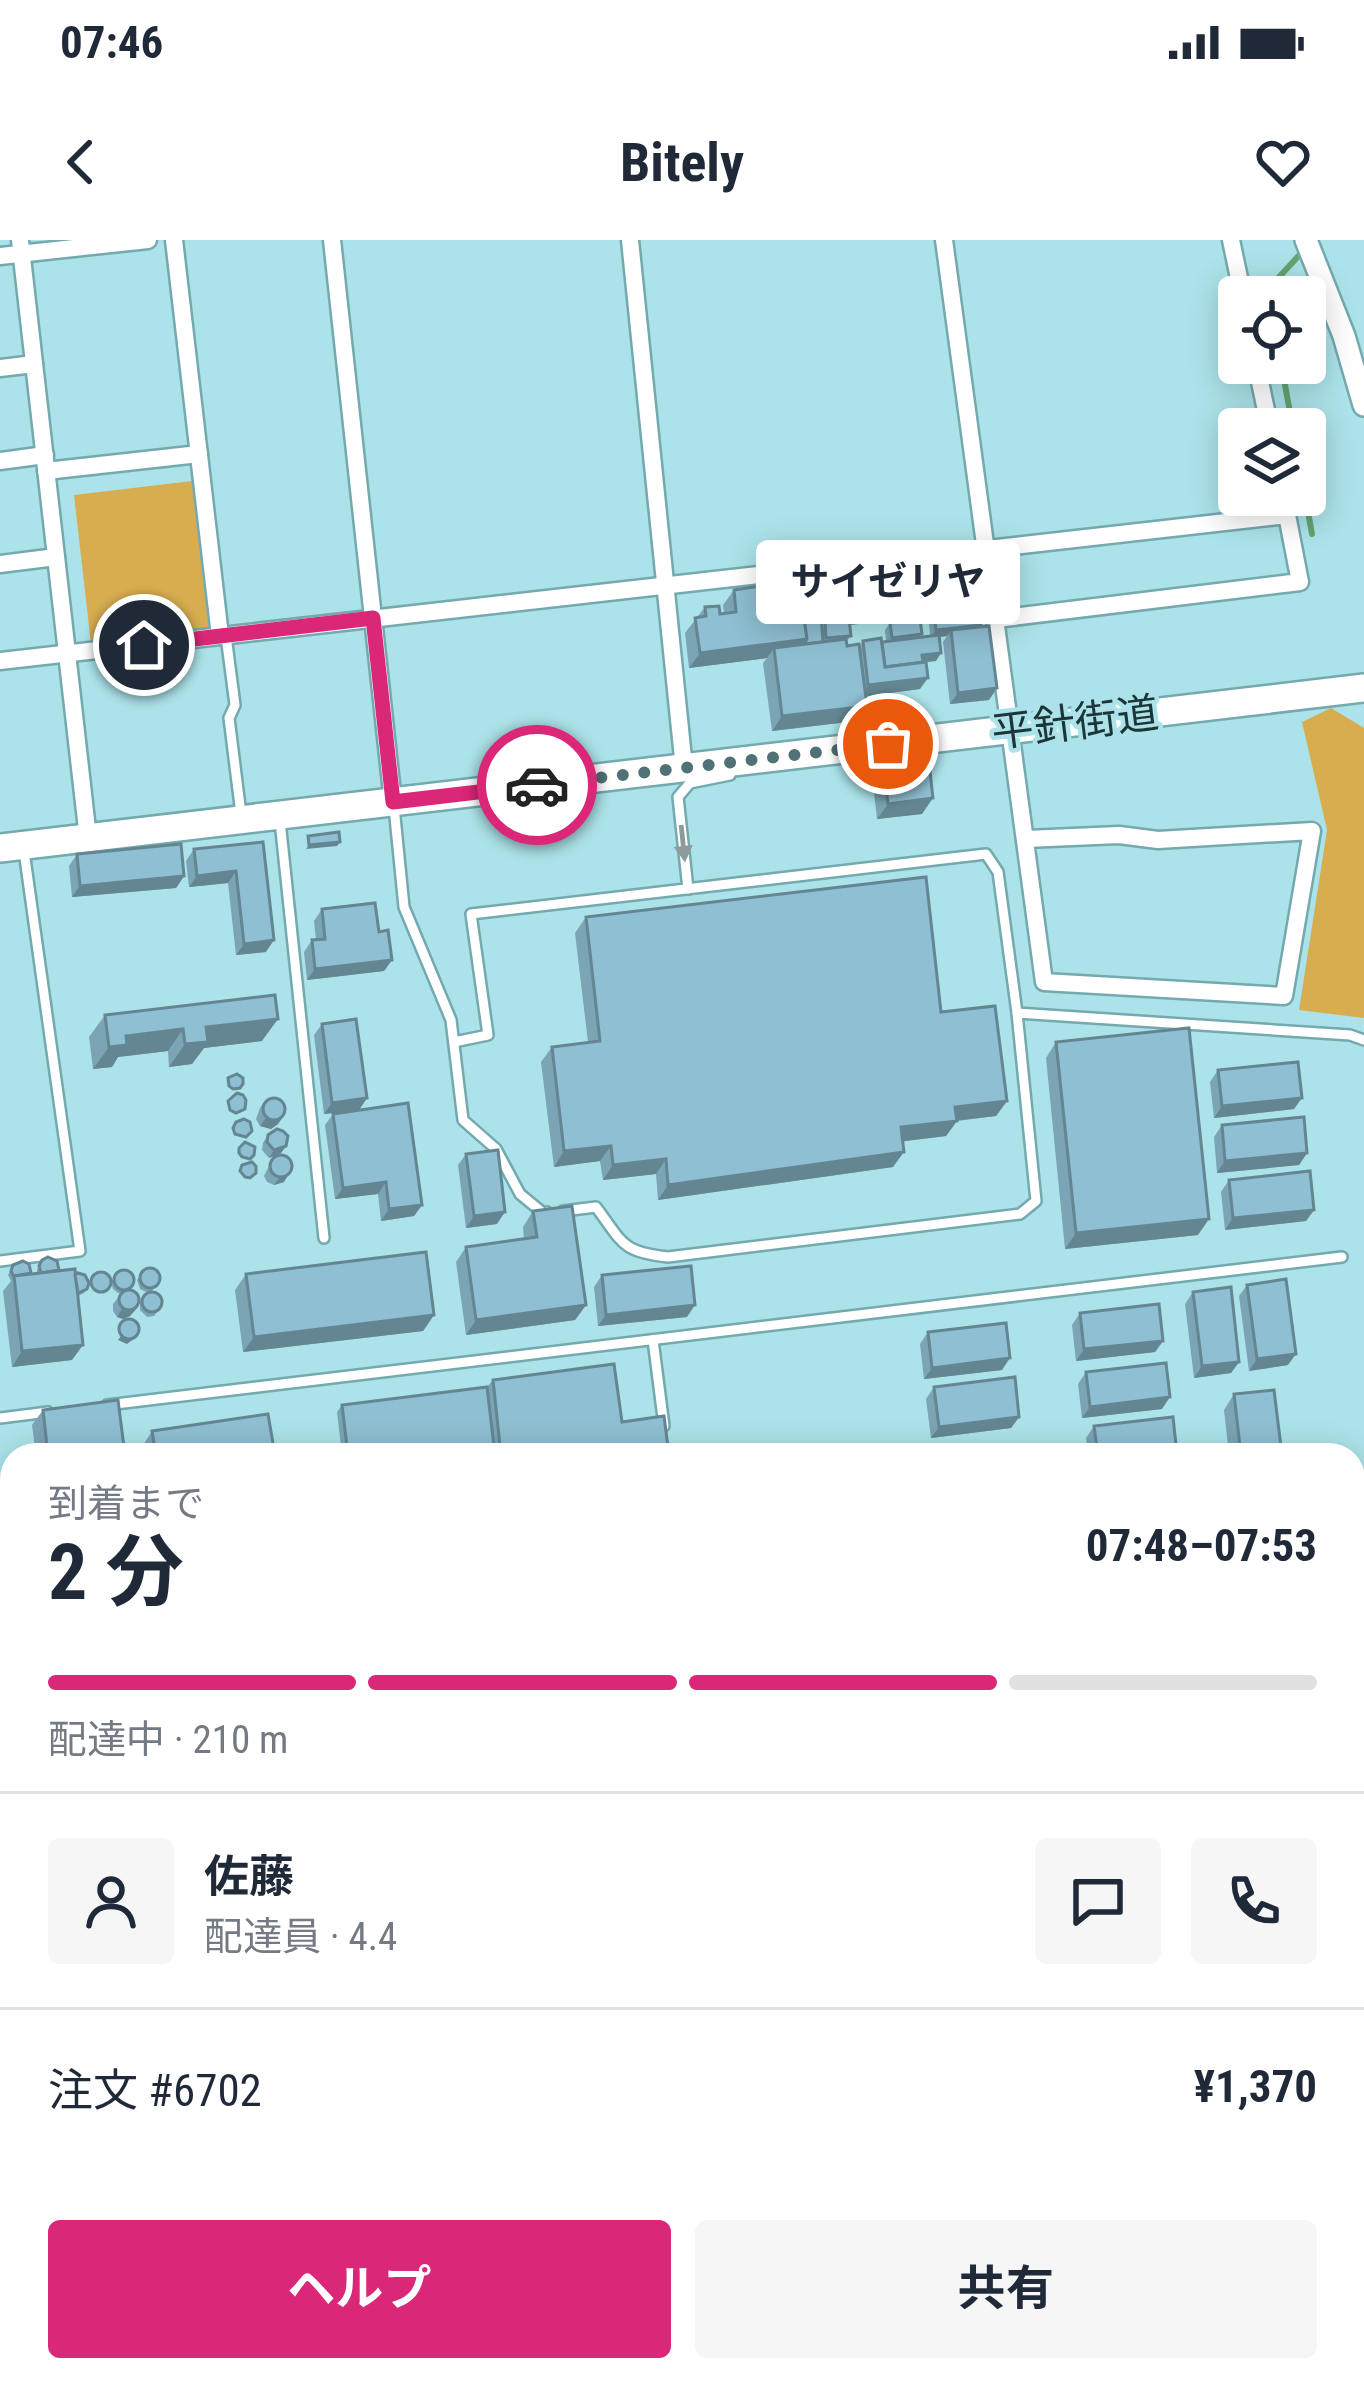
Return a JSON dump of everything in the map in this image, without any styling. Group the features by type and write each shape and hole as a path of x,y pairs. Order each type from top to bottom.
{"main road":[{"name":"平針街道","path":"12,847 1364,688"}],"street":[{"path":"0,256 21,247 148,240"},
{"path":"174,240 223,636"},
{"path":"332,240 393,802"},
{"path":"630,240 684,768"},
{"path":"944,240 1044,982 1284,996 1312,831 1158,840 1119,835 1025,839"},
{"path":"1232,240 1239,276"},
{"path":"1306,240 1344,336 1364,405"},
{"path":"21,247 88,838"},
{"path":"0,368 34,364"},
{"path":"0,460 45,463 199,454"},
{"path":"0,661 1269,516"},
{"path":"996,619 1300,582 1287,516"},
{"path":"0,564 56,557"}],"lane":[{"path":"223,636 235,705 229,718 242,820"},
{"path":"688,890 678,797 690,783 734,775 767,758"},
{"path":"393,802 404,908 451,1020 463,1120 496,1150 520,1194 543,1213 596,1207 622,1244 638,1254 668,1257 1020,1214 1036,1202 998,872 986,854 471,914 488,1035 454,1042"},
{"path":"279,815 324,1238"},
{"path":"0,1261 80,1252 12,847"},
{"path":"1017,1013 1350,1035 1364,1040"},
{"path":"93,1407 1342,1257"},
{"path":"653,1340 665,1432"},
{"path":"0,1418 70,1410"}],"shaded area":[{"path":"192,481 209,631 91,644 74,495"},
{"path":"1331,708 1364,728 1364,1018 1299,1010 1327,830 1302,722"}],"building":[{"path":"898,565 900,581 884,582 882,567"},
{"path":"842,572 845,594 830,596 828,574"},
{"path":"973,575 976,599 935,604 932,580"},
{"path":"813,577 815,596 803,598 801,579"},
{"path":"904,582 907,609 892,611 889,583"},
{"path":"767,585 770,608 776,607 775,599 792,597 793,605 802,604 807,639 700,653 695,618 706,616 705,607 719,606 720,614 736,612 734,590"},
{"path":"879,593 881,614 853,618 851,596"},
{"path":"920,596 922,610 910,612 908,598"},
{"path":"979,609 981,625 936,630 934,614"},
{"path":"821,615 823,642 804,644 804,617"},
{"path":"849,619 851,636 826,638 825,622"},
{"path":"920,619 922,634 892,638 890,623"},
{"path":"989,626 997,688 958,693 951,630"},
{"path":"939,635 941,653 922,655 923,662 885,667 882,642"},
{"path":"881,638 885,667 926,662 928,678 868,685 863,641"},
{"path":"846,639 847,646 859,644 867,706 782,716 774,648"},
{"path":"928,754 933,798 888,804 883,759"},
{"path":"339,832 340,842 309,845 308,836"},
{"path":"263,842 274,940 244,944 236,871 197,876 194,849"},
{"path":"181,844 184,876 80,886 77,854"},
{"path":"926,877 941,1012 995,1006 1007,1101 955,1107 957,1121 901,1127 904,1152 668,1185 666,1159 613,1165 611,1146 564,1151 552,1047 600,1041 586,917"},
{"path":"375,903 379,932 388,930 392,960 315,969 312,940 325,939 322,909"},
{"path":"275,995 278,1019 206,1027 208,1042 185,1044 183,1029 126,1036 127,1045 109,1047 105,1015"},
{"path":"356,1019 367,1098 332,1103 322,1024"},
{"path":"1189,1028 1209,1219 1076,1233 1056,1042"},
{"path":"1298,1062 1302,1098 1222,1106 1218,1070"},
{"path":"237,1074 243,1084 233,1089 228,1078"},
{"path":"237,1093 246,1100 245,1109 236,1113 228,1101"},
{"path":"274,1098 285,1109 274,1120 263,1109"},
{"path":"408,1103 422,1205 389,1209 386,1182 343,1188 333,1114"},
{"path":"1304,1117 1307,1153 1225,1161 1222,1125"},
{"path":"244,1119 252,1131 246,1137 235,1134 233,1128"},
{"path":"277,1129 288,1136 286,1146 274,1150 268,1135"},
{"path":"245,1142 255,1147 250,1159 239,1153"},
{"path":"498,1150 505,1212 474,1216 466,1154"},
{"path":"281,1155 292,1166 281,1177 270,1166"},
{"path":"252,1162 256,1173 245,1177 242,1165"},
{"path":"1310,1171 1314,1210 1233,1218 1229,1180"},
{"path":"572,1206 586,1305 476,1320 466,1247 537,1237 533,1211"},
{"path":"426,1252 434,1315 254,1337 246,1274"},
{"path":"48,1257 57,1261 59,1270 41,1273 39,1266"},
{"path":"23,1261 31,1273 14,1277 13,1265"},
{"path":"691,1266 695,1305 606,1315 602,1275"},
{"path":"150,1268 160,1278 150,1288 140,1278"},
{"path":"75,1269 83,1345 22,1351 14,1276"},
{"path":"124,1270 134,1280 124,1290 114,1280"},
{"path":"101,1272 111,1282 101,1292 91,1282"},
{"path":"75,1275 89,1283 78,1293"},
{"path":"1286,1279 1296,1354 1257,1359 1247,1285"},
{"path":"1231,1287 1239,1362 1202,1366 1193,1292"},
{"path":"129,1290 139,1300 129,1310 119,1300"},
{"path":"152,1292 162,1302 152,1312 142,1302"},
{"path":"1159,1304 1163,1341 1084,1349 1080,1313"},
{"path":"129,1319 139,1329 129,1339 119,1329"},
{"path":"1006,1323 1010,1358 932,1368 928,1332"},
{"path":"1166,1363 1170,1397 1090,1407 1086,1372"},
{"path":"614,1364 622,1422 664,1416 667,1443 500,1443 493,1380"},
{"path":"1015,1377 1019,1417 939,1427 934,1387"},
{"path":"487,1387 494,1443 347,1443 342,1405"},
{"path":"1274,1390 1281,1443 1240,1443 1234,1394"},
{"path":"118,1400 123,1443 47,1443 43,1410"},
{"path":"268,1414 273,1443 154,1443 152,1431"},
{"path":"1173,1417 1176,1443 1096,1443 1094,1426"}],"waterway":[{"path":"1280,276 1305,249"},
{"path":"1285,384 1289,408"},
{"path":"1309,516 1312,534"}],"way so far":[{"path":"537,785 888,744"}],"place":[{"name":"サイゼリヤ","path":"888,744"}],"route":[{"path":"144,645 373,618 393,802 537,785"}]}
